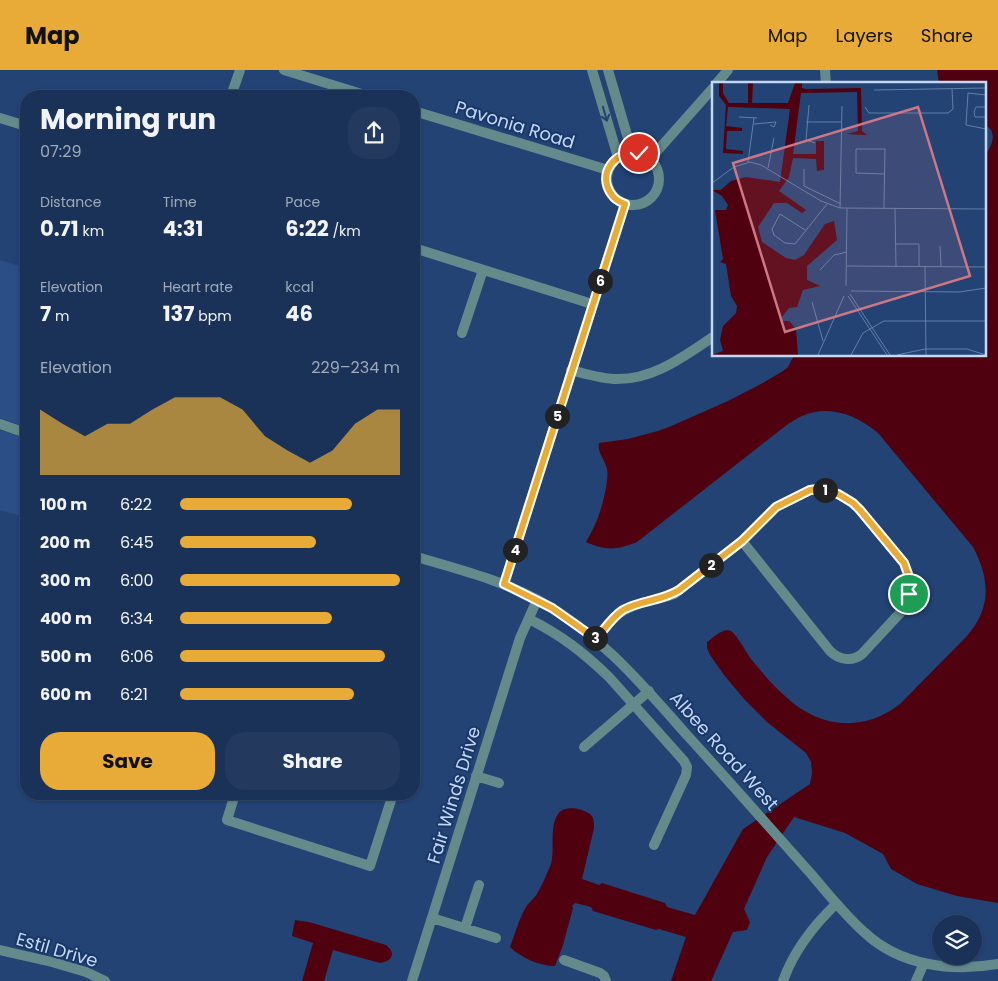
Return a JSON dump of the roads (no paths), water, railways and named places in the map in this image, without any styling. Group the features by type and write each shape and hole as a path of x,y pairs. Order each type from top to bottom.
{"street":[{"path":"233,90 240,70"},
{"path":"284,70 349,90"},
{"path":"592,70 618,157"},
{"path":"608,70 632,152"},
{"path":"718,82 728,70"},
{"path":"650,159 712,89"},
{"name":"Pavonia Road","path":"420,113 608,170"},
{"path":"0,118 20,124"},
{"path":"632,152 650,159 656,165 659,173 658,188 654,196 648,201 633,206 617,200 611,194 606,179 610,164 618,157 632,152"},
{"path":"504,584 625,204"},
{"path":"420,250 592,304"},
{"path":"462,333 483,270"},
{"path":"571,370 613,379 627,379 640,376 665,368 712,337"},
{"path":"0,424 20,431"},
{"path":"596,639 623,610 674,594 742,541 776,507 810,490 819,489 838,494 853,503 860,510 904,563 909,584 907,600 900,613 862,654 855,659 842,659 830,652 742,541"},
{"name":"Albee Road West","path":"420,558 504,584 537,600 567,618 596,639 649,692 836,904 875,941 892,951 924,964 964,968 998,964"},
{"name":"Fair Winds Drive","path":"412,981 520,638 537,600"},
{"path":"529,619 556,633 609,677 684,761 687,767 686,775 654,845"},
{"path":"584,747 649,692"},
{"path":"476,776 499,783"},
{"path":"233,800 227,820 370,866 391,800"},
{"path":"465,928 479,885"},
{"path":"783,981 794,955 807,936 820,919 836,904"},
{"path":"432,918 496,938"},
{"name":"Estil Drive","path":"0,950 86,972 105,981"},
{"path":"564,960 600,973 606,981"},
{"path":"916,981 924,964"}]}
